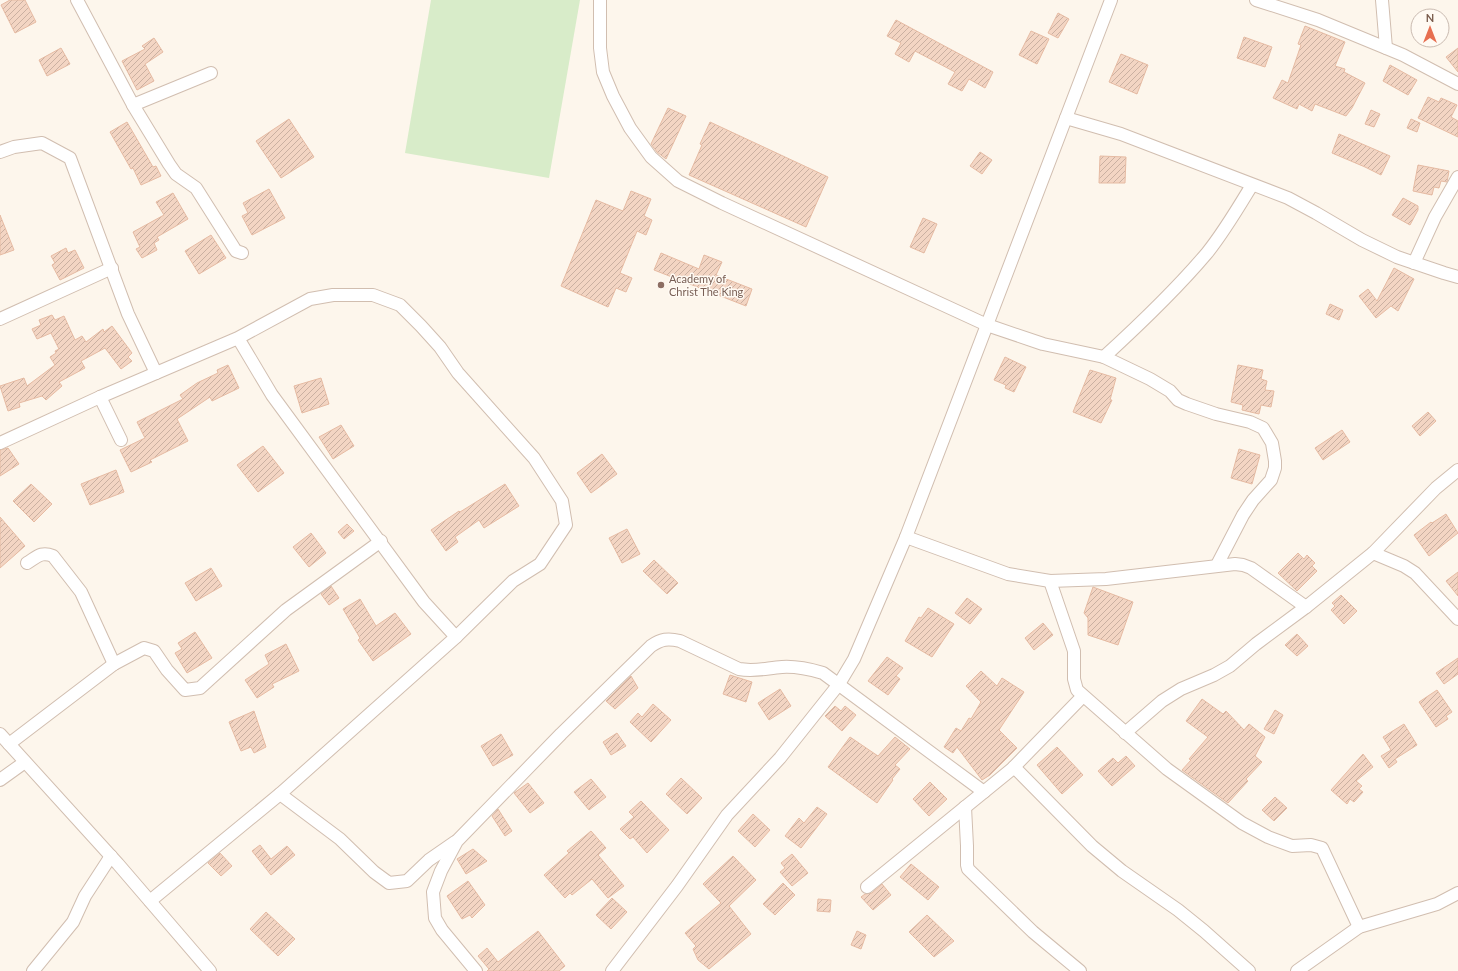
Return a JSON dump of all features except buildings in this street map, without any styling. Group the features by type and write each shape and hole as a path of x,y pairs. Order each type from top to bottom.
{"street":[{"path":"77,0 133,105 172,169 176,174 196,188 236,251 242,253"},
{"path":"600,0 600,48 603,72 612,96 630,128 651,157 678,181 722,203 987,325 1043,344 1104,357 1150,379 1170,391 1178,400 1182,402 1216,414 1259,425 1263,428 1272,443 1275,461 1275,468 1271,480 1253,500 1243,515 1217,565"},
{"path":"612,971 677,886 727,816 780,758 839,684 854,659 906,537 1111,0"},
{"path":"1256,0 1318,20 1403,55 1458,84"},
{"path":"1382,0 1386,48"},
{"path":"133,105 211,73"},
{"path":"1066,118 1121,134 1288,198 1362,240 1397,257 1458,277"},
{"path":"0,152 14,147 42,143 70,158 128,314 156,373"},
{"path":"1414,263 1435,217 1458,178"},
{"path":"1104,357 1157,307 1207,253 1228,224 1252,185"},
{"path":"0,319 112,268"},
{"path":"0,443 100,397 238,338 310,299 333,294 373,295 400,305 440,347 458,373 534,458 562,501 566,525 540,564 513,581 456,637 280,794 150,901"},
{"path":"238,338 272,395 424,602 456,637"},
{"path":"100,397 121,440"},
{"path":"1125,733 1162,701 1230,666 1256,644 1306,607 1373,554 1436,488 1458,470"},
{"path":"906,537 1008,574 1050,581 1106,579 1217,565 1243,565 1251,568 1306,607"},
{"path":"9,744 114,664 144,648 154,651 167,670 185,690 200,688 286,610 381,542"},
{"path":"27,563 46,553 53,556 81,592 114,664"},
{"path":"1373,554 1404,566 1415,573 1458,619"},
{"path":"1050,581 1074,651 1074,680 1076,690 1167,769 1242,823 1268,837 1292,846 1311,845 1322,848 1359,927"},
{"path":"280,794 340,839 374,872 389,883 407,881 429,860 457,842 651,646 661,639 671,638 739,668 749,670 782,667 806,668 823,673 984,792"},
{"path":"867,887 1014,767 1083,696"},
{"path":"0,734 111,856 210,971"},
{"path":"0,780 25,762"},
{"path":"1014,767 1092,846 1122,871 1199,927 1249,971"},
{"path":"965,807 968,868 1033,932 1080,971"},
{"path":"457,842 440,871 433,892 435,918 442,930 476,971"},
{"path":"33,971 74,922 85,896 111,856"},
{"path":"1297,971 1359,927 1437,904 1458,893"}],"green space":[{"path":"431,0 580,0 549,178 405,153"}],"place":[{"name":"Academy of Christ The King","path":"661,285"}]}
